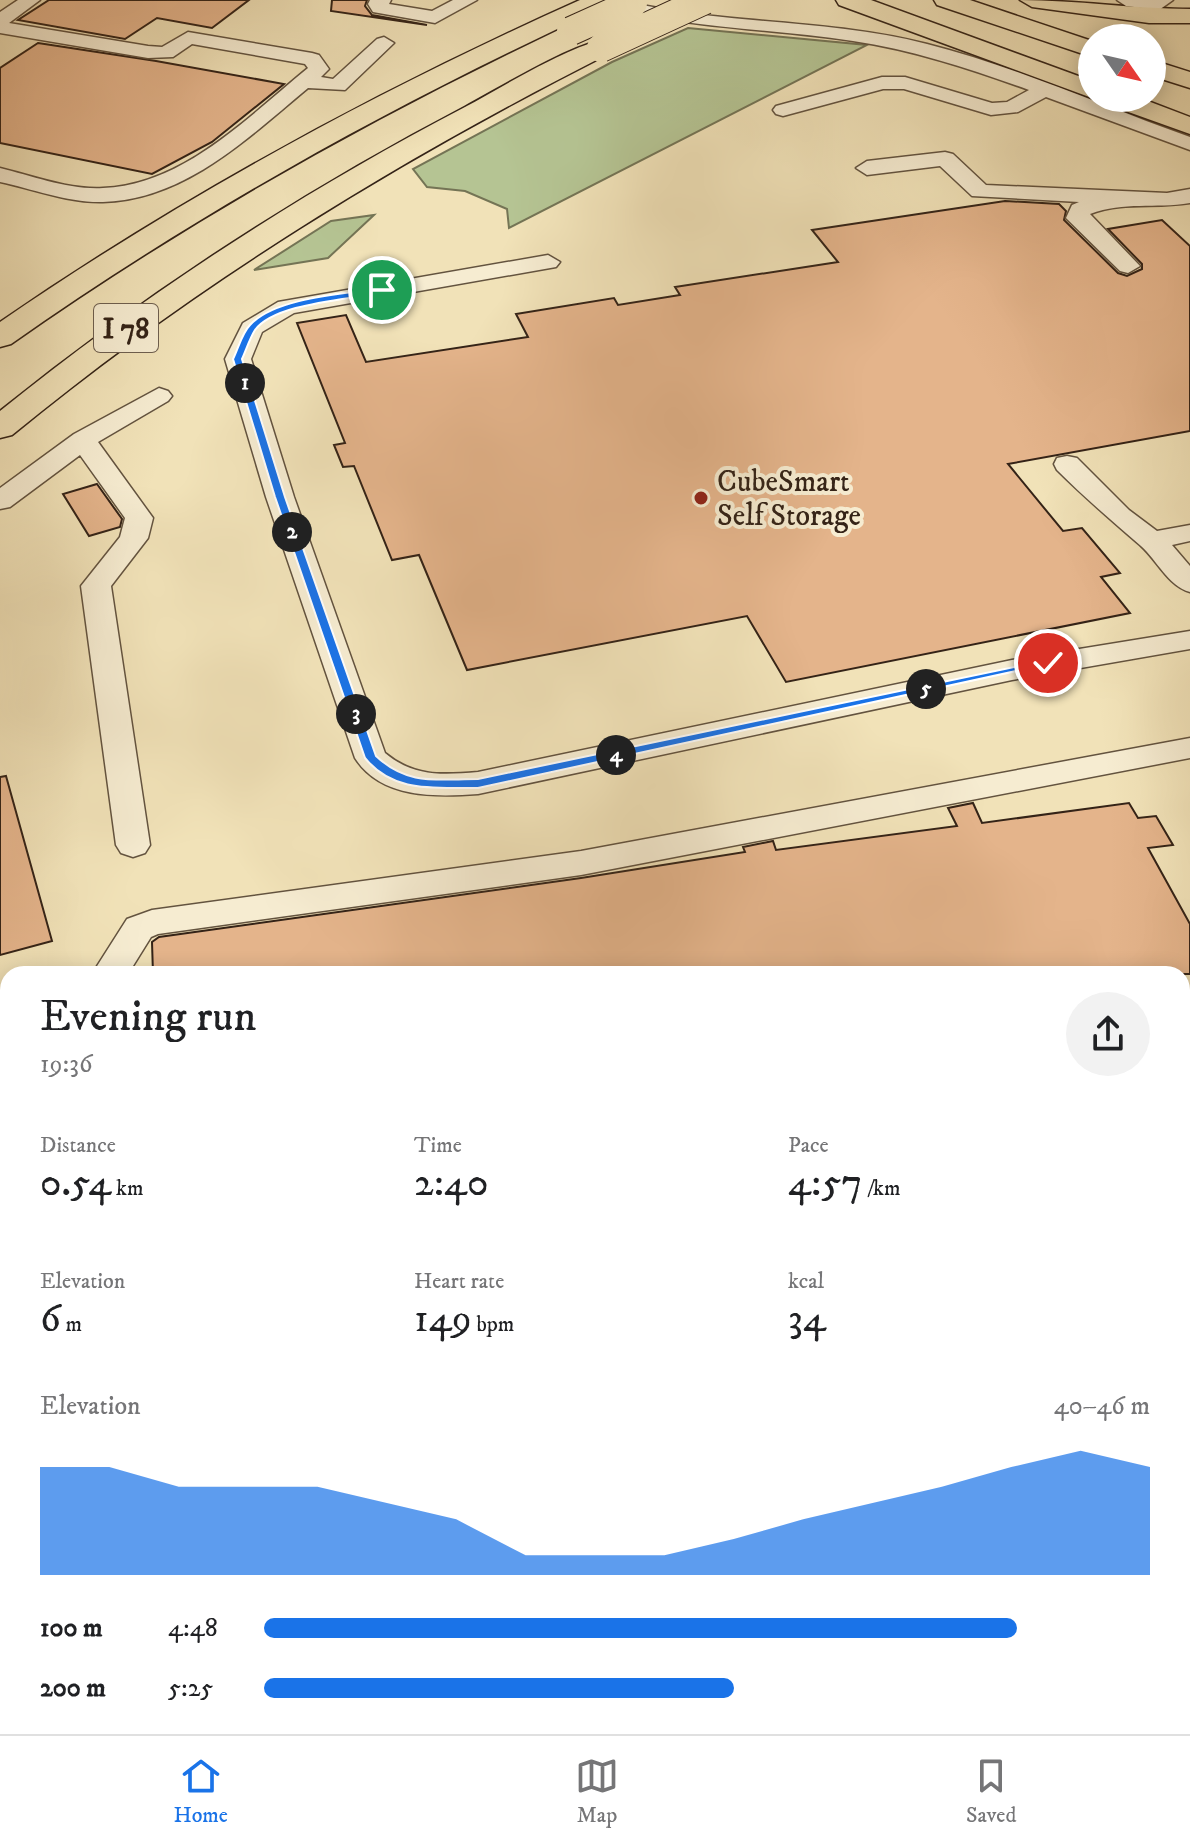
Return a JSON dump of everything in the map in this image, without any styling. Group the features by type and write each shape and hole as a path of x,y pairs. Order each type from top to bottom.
{"highway":[{"name":"I 78","path":"0,428 121,332 259,237 415,145 570,28 600,0"},
{"name":"I 78","path":"3,364 140,243 274,163 422,84 639,0"},
{"name":"I 78","path":"3,364 186,239 319,160 570,28 665,0"},
{"name":"I 78","path":"3,364 100,317 220,235 570,28 705,0"},
{"path":"848,0 1078,85"},
{"path":"888,0 1078,62"},
{"path":"946,0 1078,44"},
{"path":"981,0 1078,29"},
{"path":"1032,0 1190,28"},
{"path":"1059,5 1158,17 1190,16"},
{"path":"274,163 300,137 441,58 570,28"},
{"path":"1166,68 1187,68"},
{"path":"1166,79 1190,98"},
{"path":"1140,112 1188,139"}],"street":[{"path":"0,20 31,0"},
{"path":"382,0 377,4 380,8 435,17 468,0"},
{"path":"600,0 691,20 883,40 956,58 1042,91 1188,139"},
{"path":"1126,0 1159,4 1164,0"},
{"path":"0,27 148,52 166,53 188,38 312,59 319,69 210,156 141,190 94,195 0,175"},
{"path":"0,48 26,31"},
{"path":"303,81 338,86 384,43"},
{"path":"783,110 882,83 905,83 991,109 1011,108 1042,91"},
{"path":"867,168 945,159 980,191 1167,200 1190,196"},
{"path":"1112,198 1080,210 1077,218 1128,266"},
{"path":"548,262 287,307 252,328 238,359 280,497 371,758 388,774 409,783 478,783 1036,666 1190,640"},
{"path":"0,501 83,440 159,396"},
{"path":"83,440 139,518 131,543 100,575 96,586 133,845"},
{"path":"1067,464 1119,516 1152,541 1190,583"},
{"path":"1152,541 1190,533"},
{"path":"115,966 139,928 152,922 611,858 1190,748"}],"green space":[{"path":"688,28 867,45 509,228 507,209 465,191 427,187 413,169 612,62"},
{"path":"374,215 328,258 254,270 331,221"}],"building":[{"path":"49,0 249,0 212,28 157,18 125,39 18,20"},
{"path":"332,0 367,0 365,6 372,15 427,25 331,11"},
{"path":"38,43 284,84 212,142 152,174 0,143 0,68"},
{"name":"CubeSmart Self Storage","path":"1005,201 1059,204 1066,211 1064,220 1118,273 1127,276 1142,269 1142,264 1108,229 1162,220 1190,246 1190,431 1008,464 1063,531 1082,528 1120,573 1101,577 1130,613 786,682 747,616 467,670 419,555 392,560 354,466 343,467 334,445 345,443 297,323 346,315 366,362 528,337 516,314 614,298 618,305 680,295 675,287 838,262 812,230"},
{"path":"97,484 122,519 120,527 89,536 63,494"},
{"path":"6,776 52,941 0,955 0,777"},
{"path":"973,803 982,823 1129,803 1138,818 1156,816 1173,845 1148,848 1190,924 1190,966 153,966 152,942 159,937 581,878 745,852 743,847 773,841 776,850 957,826 948,808"}],"place":[{"name":"CubeSmart Self Storage","path":"701,498"}],"route":[{"path":"382,290 287,307 269,315 252,328 243,342 238,359 280,497 371,758 388,774 409,783 441,786 506,779 1048,663"}]}
